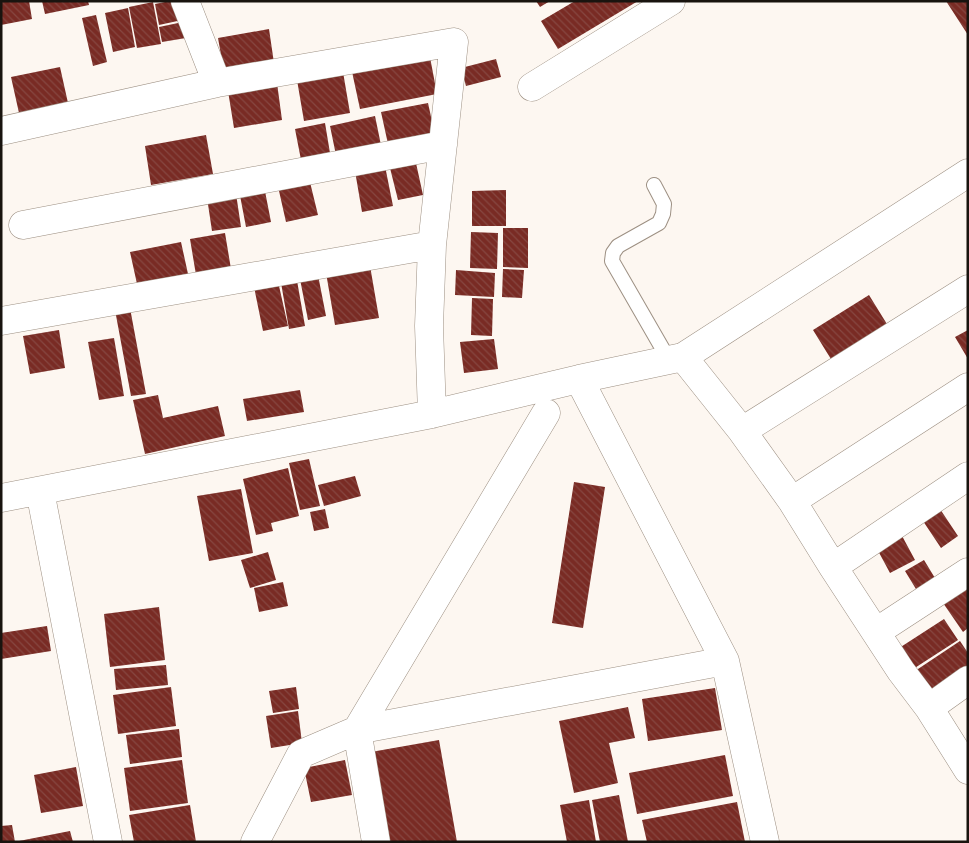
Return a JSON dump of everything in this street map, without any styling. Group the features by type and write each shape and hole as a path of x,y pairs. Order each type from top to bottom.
{"street":[{"path":"185,1 217,83"},
{"path":"532,87 671,1"},
{"path":"1,131 217,83 454,42 432,245 429,326 432,414"},
{"path":"23,225 444,145"},
{"path":"1,498 432,414 676,358 968,173"},
{"path":"1,321 432,245"},
{"path":"742,431 968,289"},
{"path":"676,358 742,431 792,501 900,671 930,708 967,765"},
{"path":"579,379 724,661 765,842"},
{"path":"792,501 968,387"},
{"path":"376,842 357,730 546,413"},
{"path":"833,566 968,476"},
{"path":"40,491 108,842"},
{"path":"876,632 968,572"},
{"path":"255,842 302,754 357,730 724,661"},
{"path":"930,708 968,680"}],"lane":[{"path":"654,185 664,204 663,214 659,223 618,246 613,253 612,261 676,358"}],"building":[{"path":"1,1 29,1 32,19 1,25"},
{"path":"42,1 88,1 89,5 45,14"},
{"path":"178,1 182,20 159,25 155,4"},
{"path":"536,1 550,1 540,7"},
{"path":"575,1 638,1 558,49 541,21"},
{"path":"946,1 968,1 968,35"},
{"path":"153,2 161,44 137,48 129,7"},
{"path":"128,8 135,47 113,52 105,13"},
{"path":"96,15 107,62 93,66 82,18"},
{"path":"183,22 186,38 162,42 159,27"},
{"path":"269,29 274,63 224,72 218,38"},
{"path":"429,52 437,94 360,109 351,67"},
{"path":"496,59 501,77 466,86 461,68"},
{"path":"60,67 68,103 19,113 11,77"},
{"path":"343,72 350,113 304,121 297,80"},
{"path":"277,83 282,120 234,128 228,91"},
{"path":"428,103 435,135 388,144 381,112"},
{"path":"375,116 382,150 337,160 330,126"},
{"path":"325,123 331,159 302,165 295,129"},
{"path":"206,135 213,174 151,185 145,146"},
{"path":"414,154 423,195 398,200 388,160"},
{"path":"385,166 393,206 362,212 355,171"},
{"path":"308,174 318,215 286,222 277,182"},
{"path":"263,181 271,222 246,227 238,185"},
{"path":"235,187 241,227 212,231 206,191"},
{"path":"506,190 506,226 472,226 472,191"},
{"path":"503,228 528,228 528,268 503,267"},
{"path":"471,232 498,233 497,269 470,268"},
{"path":"225,233 232,275 197,281 190,239"},
{"path":"181,242 190,283 139,293 130,252"},
{"path":"369,260 379,318 335,325 325,267"},
{"path":"503,269 524,270 522,298 502,297"},
{"path":"317,270 326,316 308,320 299,274"},
{"path":"456,270 495,273 494,297 455,295"},
{"path":"296,275 305,326 289,329 280,277"},
{"path":"277,277 288,326 263,331 253,282"},
{"path":"869,295 890,329 834,364 813,330"},
{"path":"472,298 493,299 492,336 471,335"},
{"path":"130,308 146,394 131,396 115,310"},
{"path":"59,330 65,368 30,374 23,336"},
{"path":"968,330 968,359 955,337"},
{"path":"114,338 124,396 99,400 88,342"},
{"path":"494,339 498,369 464,373 460,342"},
{"path":"300,390 304,412 247,421 243,399"},
{"path":"158,395 163,418 218,406 225,436 145,454 133,400"},
{"path":"309,459 320,506 300,510 289,463"},
{"path":"288,468 299,516 271,523 273,531 256,535 243,479"},
{"path":"355,476 361,496 324,506 318,485"},
{"path":"574,482 605,487 583,628 552,623"},
{"path":"241,489 253,553 209,561 197,496"},
{"path":"938,506 958,536 941,548 921,518"},
{"path":"325,509 329,528 314,531 310,512"},
{"path":"901,534 915,560 890,573 876,547"},
{"path":"268,552 276,580 250,588 241,560"},
{"path":"924,560 938,583 919,594 905,571"},
{"path":"283,582 288,606 259,612 254,588"},
{"path":"968,582 968,628 963,632 941,600"},
{"path":"159,607 165,660 110,667 104,614"},
{"path":"944,619 958,640 907,673 893,652"},
{"path":"47,626 51,651 1,659 1,633"},
{"path":"960,641 968,653 968,668 926,695 912,673"},
{"path":"166,665 168,685 116,690 114,669"},
{"path":"171,687 176,726 118,734 113,695"},
{"path":"296,687 299,709 273,713 269,691"},
{"path":"715,688 722,730 648,741 642,699"},
{"path":"628,707 635,738 609,743 618,783 574,793 559,721"},
{"path":"298,711 302,743 271,748 266,716"},
{"path":"179,729 182,757 130,764 126,735"},
{"path":"439,740 457,842 387,842 371,752"},
{"path":"725,755 733,796 637,814 629,773"},
{"path":"182,760 188,803 130,811 124,768"},
{"path":"345,760 352,795 311,802 304,768"},
{"path":"76,767 83,806 41,813 34,775"},
{"path":"619,795 628,842 600,842 592,800"},
{"path":"589,800 596,842 567,842 560,805"},
{"path":"737,802 745,842 647,842 642,820"},
{"path":"190,805 196,842 134,842 129,815"},
{"path":"12,825 15,842 1,842 1,826"},
{"path":"70,831 73,842 19,842 19,841"}]}
